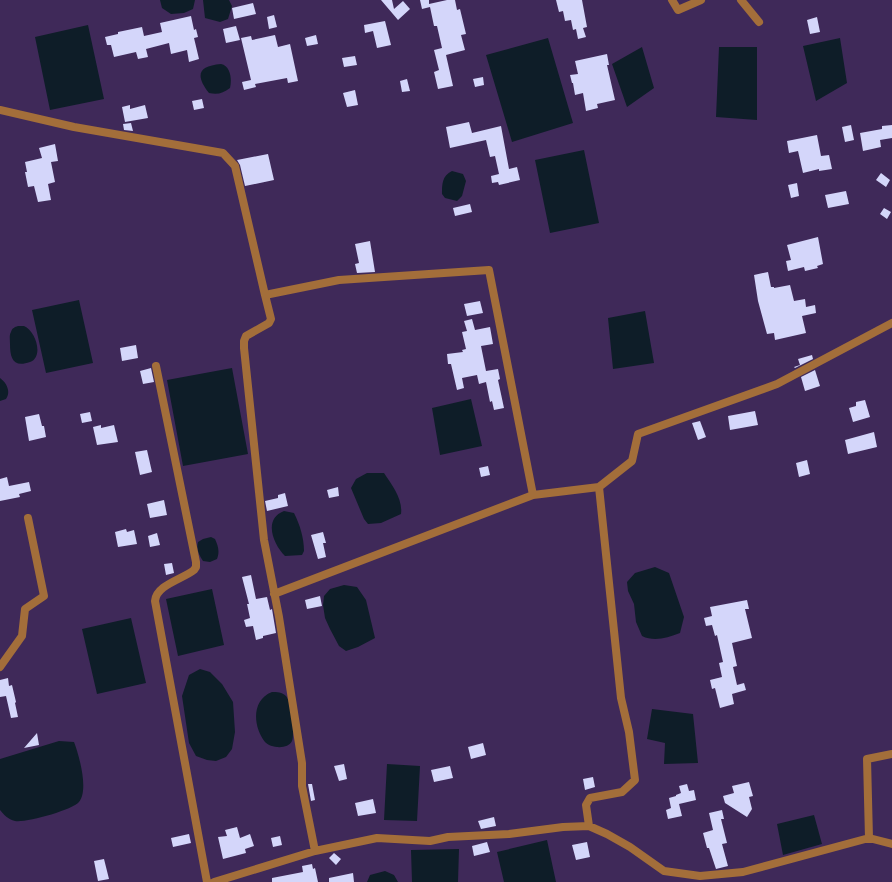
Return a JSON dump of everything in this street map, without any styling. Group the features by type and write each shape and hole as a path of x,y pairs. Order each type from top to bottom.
{"street":[{"path":"672,0 678,10 701,0"},
{"path":"741,0 759,22"},
{"path":"0,110 74,127 222,153 235,166 271,319 269,323 246,336 244,341 264,540 302,763 302,786 316,851"},
{"path":"265,295 339,280 489,270 533,495"},
{"path":"274,594 533,495 599,487 632,461 638,434 777,384 892,323"},
{"path":"156,366 196,567 194,570 161,589 155,596 155,601 207,882"},
{"path":"589,826 586,805 590,798 622,792 635,780 629,732 621,698 599,487"},
{"path":"0,667 22,636 25,609 44,596 28,518"},
{"path":"869,838 867,759 892,754"},
{"path":"214,882 316,851 377,838 430,841 448,837 510,834 563,827 589,826 630,847 664,871 700,876 743,872 869,838 892,844"}],"water":[{"path":"160,0 195,0 193,9 184,13 171,14 162,8"},
{"path":"203,0 229,0 232,6 228,19 220,22 205,18"},
{"path":"88,25 104,99 50,110 35,37"},
{"path":"548,38 573,123 512,142 486,55"},
{"path":"840,38 847,83 816,101 803,46"},
{"path":"642,47 654,88 627,107 612,64"},
{"path":"719,47 757,47 757,120 716,117"},
{"path":"221,64 229,70 231,77 230,88 220,93 209,93 202,81 201,72 207,67"},
{"path":"584,150 599,223 550,233 535,160"},
{"path":"452,171 463,174 466,181 462,196 457,201 445,198 442,194 444,178"},
{"path":"79,300 93,363 46,373 32,310"},
{"path":"645,311 654,363 613,369 608,318"},
{"path":"18,326 24,326 28,329 35,338 37,344 37,355 30,362 24,364 16,363 12,357 10,349 11,331"},
{"path":"232,368 248,454 183,466 167,380"},
{"path":"0,378 5,382 8,393 6,399 0,401"},
{"path":"471,399 482,446 440,455 432,408"},
{"path":"367,473 384,473 399,498 401,514 381,523 368,524 364,519 351,488 356,479"},
{"path":"284,511 294,513 298,522 303,541 304,551 302,555 285,556 274,539 272,526 274,520"},
{"path":"211,537 215,539 218,546 217,559 210,562 203,561 198,552 198,542"},
{"path":"655,567 669,573 684,617 680,633 665,638 651,639 642,636 636,622 634,604 628,591 627,582 635,573"},
{"path":"344,585 357,587 366,600 375,638 358,647 346,651 339,646 330,629 325,618 323,605 324,596 330,589"},
{"path":"212,589 224,645 178,656 166,599"},
{"path":"131,618 146,683 97,694 82,629"},
{"path":"200,669 210,672 222,684 233,702 235,732 232,749 226,757 216,761 207,760 196,756 189,743 182,696 189,675"},
{"path":"272,692 278,692 286,696 291,711 293,737 290,744 283,747 275,747 267,744 261,736 256,722 257,707 260,701"},
{"path":"652,709 693,714 698,763 664,764 665,743 647,739"},
{"path":"59,741 74,742 76,748 83,781 82,797 79,802 68,809 38,818 15,821 8,818 0,810 0,759"},
{"path":"387,764 420,766 417,821 384,820"},
{"path":"814,815 822,844 783,855 777,824"},
{"path":"547,840 556,882 504,882 497,852"},
{"path":"459,849 458,882 412,882 411,850"},
{"path":"385,871 394,875 398,882 367,882 370,875"}],"building":[{"path":"381,0 392,0 394,9 403,1 410,9 398,20"},
{"path":"420,0 429,0 429,4 447,0 455,0 457,10 460,9 466,34 461,35 465,50 446,55 453,86 438,89 434,72 439,70 434,50 442,48 437,26 434,26 430,7 422,9"},
{"path":"556,0 582,0 587,27 583,28 586,37 578,39 576,29 573,30 571,20 565,21 563,11 559,12"},
{"path":"253,3 256,14 234,19 232,8"},
{"path":"274,15 277,27 269,29 267,17"},
{"path":"191,16 194,30 196,29 198,37 194,38 199,59 189,62 187,50 171,54 169,43 146,49 148,57 138,59 136,52 114,57 111,45 107,45 105,37 118,34 118,32 142,27 144,36 162,32 160,23"},
{"path":"817,17 820,32 810,34 807,20"},
{"path":"385,21 391,45 377,48 373,31 365,33 364,25"},
{"path":"236,26 240,40 226,43 223,29"},
{"path":"275,35 278,47 290,44 298,81 288,83 287,78 255,84 256,87 244,90 242,82 251,80 241,38 251,36 252,40"},
{"path":"316,35 318,44 307,46 305,38"},
{"path":"607,54 609,65 607,65 615,100 597,104 598,108 586,111 583,93 575,95 570,75 578,74 575,61"},
{"path":"355,56 357,65 344,67 342,58"},
{"path":"483,77 484,85 475,87 473,79"},
{"path":"407,79 410,91 402,92 400,81"},
{"path":"355,90 358,105 347,107 343,93"},
{"path":"202,99 204,108 194,110 192,101"},
{"path":"130,105 130,109 145,105 148,118 125,122 122,107"},
{"path":"469,122 472,133 501,126 509,169 517,167 520,180 499,185 498,182 492,183 491,176 499,174 495,156 490,157 486,140 450,148 446,127"},
{"path":"131,123 133,131 124,130 123,124"},
{"path":"851,125 854,140 845,142 842,127"},
{"path":"892,125 892,138 880,140 881,147 863,151 860,133 882,129 882,126"},
{"path":"817,135 821,156 829,155 832,169 819,171 819,169 803,173 798,151 789,153 787,141"},
{"path":"55,144 58,161 51,162 55,182 48,184 51,200 38,202 34,186 28,187 25,162 42,158 39,148"},
{"path":"268,154 274,180 245,186 240,165 237,160"},
{"path":"881,173 890,180 886,187 876,180"},
{"path":"797,183 799,196 791,198 788,185"},
{"path":"846,191 849,204 828,208 825,195"},
{"path":"470,204 472,212 455,216 453,208"},
{"path":"884,208 891,212 887,219 880,214"},
{"path":"818,237 823,264 817,266 818,268 805,271 804,267 788,271 786,261 791,260 787,245"},
{"path":"370,241 375,272 357,273 355,264 359,263 355,244"},
{"path":"768,272 771,287 774,288 790,285 794,301 805,299 806,307 815,305 816,313 802,316 806,333 775,340 774,333 767,334 758,301 754,275"},
{"path":"480,301 483,313 467,316 464,304"},
{"path":"472,319 475,330 490,327 493,344 481,346 486,371 498,369 500,379 498,380 504,408 494,410 492,401 490,402 486,382 479,384 477,375 462,378 464,388 457,390 451,364 448,364 447,354 463,352 462,350 466,349 462,332 467,331 464,321"},
{"path":"136,345 138,358 122,361 120,348"},
{"path":"812,355 813,359 795,368 794,367 800,365 798,359"},
{"path":"151,368 154,382 143,384 140,371"},
{"path":"815,370 820,386 805,391 801,377"},
{"path":"865,400 870,417 853,422 849,408 856,406 856,402"},
{"path":"755,411 758,425 730,430 728,416"},
{"path":"90,412 92,421 82,423 80,414"},
{"path":"39,414 42,426 44,426 46,437 29,441 25,417"},
{"path":"700,421 706,437 698,440 692,423"},
{"path":"101,425 101,428 114,425 118,442 97,445 93,427"},
{"path":"874,432 877,447 848,454 845,440"},
{"path":"147,450 152,472 140,475 135,452"},
{"path":"807,460 810,474 799,477 796,463"},
{"path":"488,466 490,475 481,477 479,468"},
{"path":"7,477 9,486 29,482 31,491 19,494 20,497 0,501 0,479"},
{"path":"338,487 339,496 329,498 327,490"},
{"path":"285,493 288,506 267,511 265,501 278,498 278,495"},
{"path":"164,500 167,515 150,518 147,504"},
{"path":"126,529 127,532 134,530 137,544 118,547 115,532"},
{"path":"323,532 326,543 323,543 326,557 318,559 311,535"},
{"path":"157,533 160,545 150,547 148,536"},
{"path":"172,563 174,573 166,575 164,564"},
{"path":"251,575 256,599 267,597 270,610 272,609 276,633 263,636 263,638 256,640 253,626 246,627 244,620 250,618 247,604 249,604 242,577"},
{"path":"320,596 322,606 307,609 305,600"},
{"path":"747,600 749,609 745,609 752,638 732,643 737,666 733,667 737,685 744,683 746,690 732,694 734,704 720,708 715,688 712,689 710,680 722,677 719,663 723,662 717,635 715,636 712,625 706,626 704,618 712,616 710,607"},
{"path":"8,678 9,686 12,685 18,717 11,718 6,696 0,697 0,680"},
{"path":"37,733 39,745 24,748"},
{"path":"483,743 486,755 471,759 468,747"},
{"path":"344,764 347,779 339,781 334,766"},
{"path":"450,766 453,778 434,782 431,770"},
{"path":"593,777 595,787 585,790 583,779"},
{"path":"749,782 753,796 749,797 752,809 747,817 725,803 723,796 734,793 732,786"},
{"path":"308,784 312,784 315,800 311,801"},
{"path":"687,784 689,791 694,790 696,800 679,804 682,816 668,819 666,810 671,808 669,798 681,793 679,786"},
{"path":"373,799 376,813 358,816 355,803"},
{"path":"722,810 724,819 721,819 727,843 722,844 728,866 716,869 709,848 707,848 703,833 713,830 709,813"},
{"path":"494,817 496,826 481,829 478,821"},
{"path":"237,827 240,838 250,834 254,846 245,849 246,853 223,859 218,837 227,836 225,830"},
{"path":"189,834 191,843 173,847 171,838"},
{"path":"280,836 282,845 273,847 271,838"},
{"path":"487,842 490,852 474,856 472,846"},
{"path":"587,842 590,857 576,860 572,845"},
{"path":"334,853 341,859 336,865 329,858"},
{"path":"104,859 109,879 98,881 94,861"},
{"path":"312,864 313,869 315,868 318,882 272,882 272,878 303,872 302,866"},
{"path":"353,873 354,882 329,882 329,878"}]}
